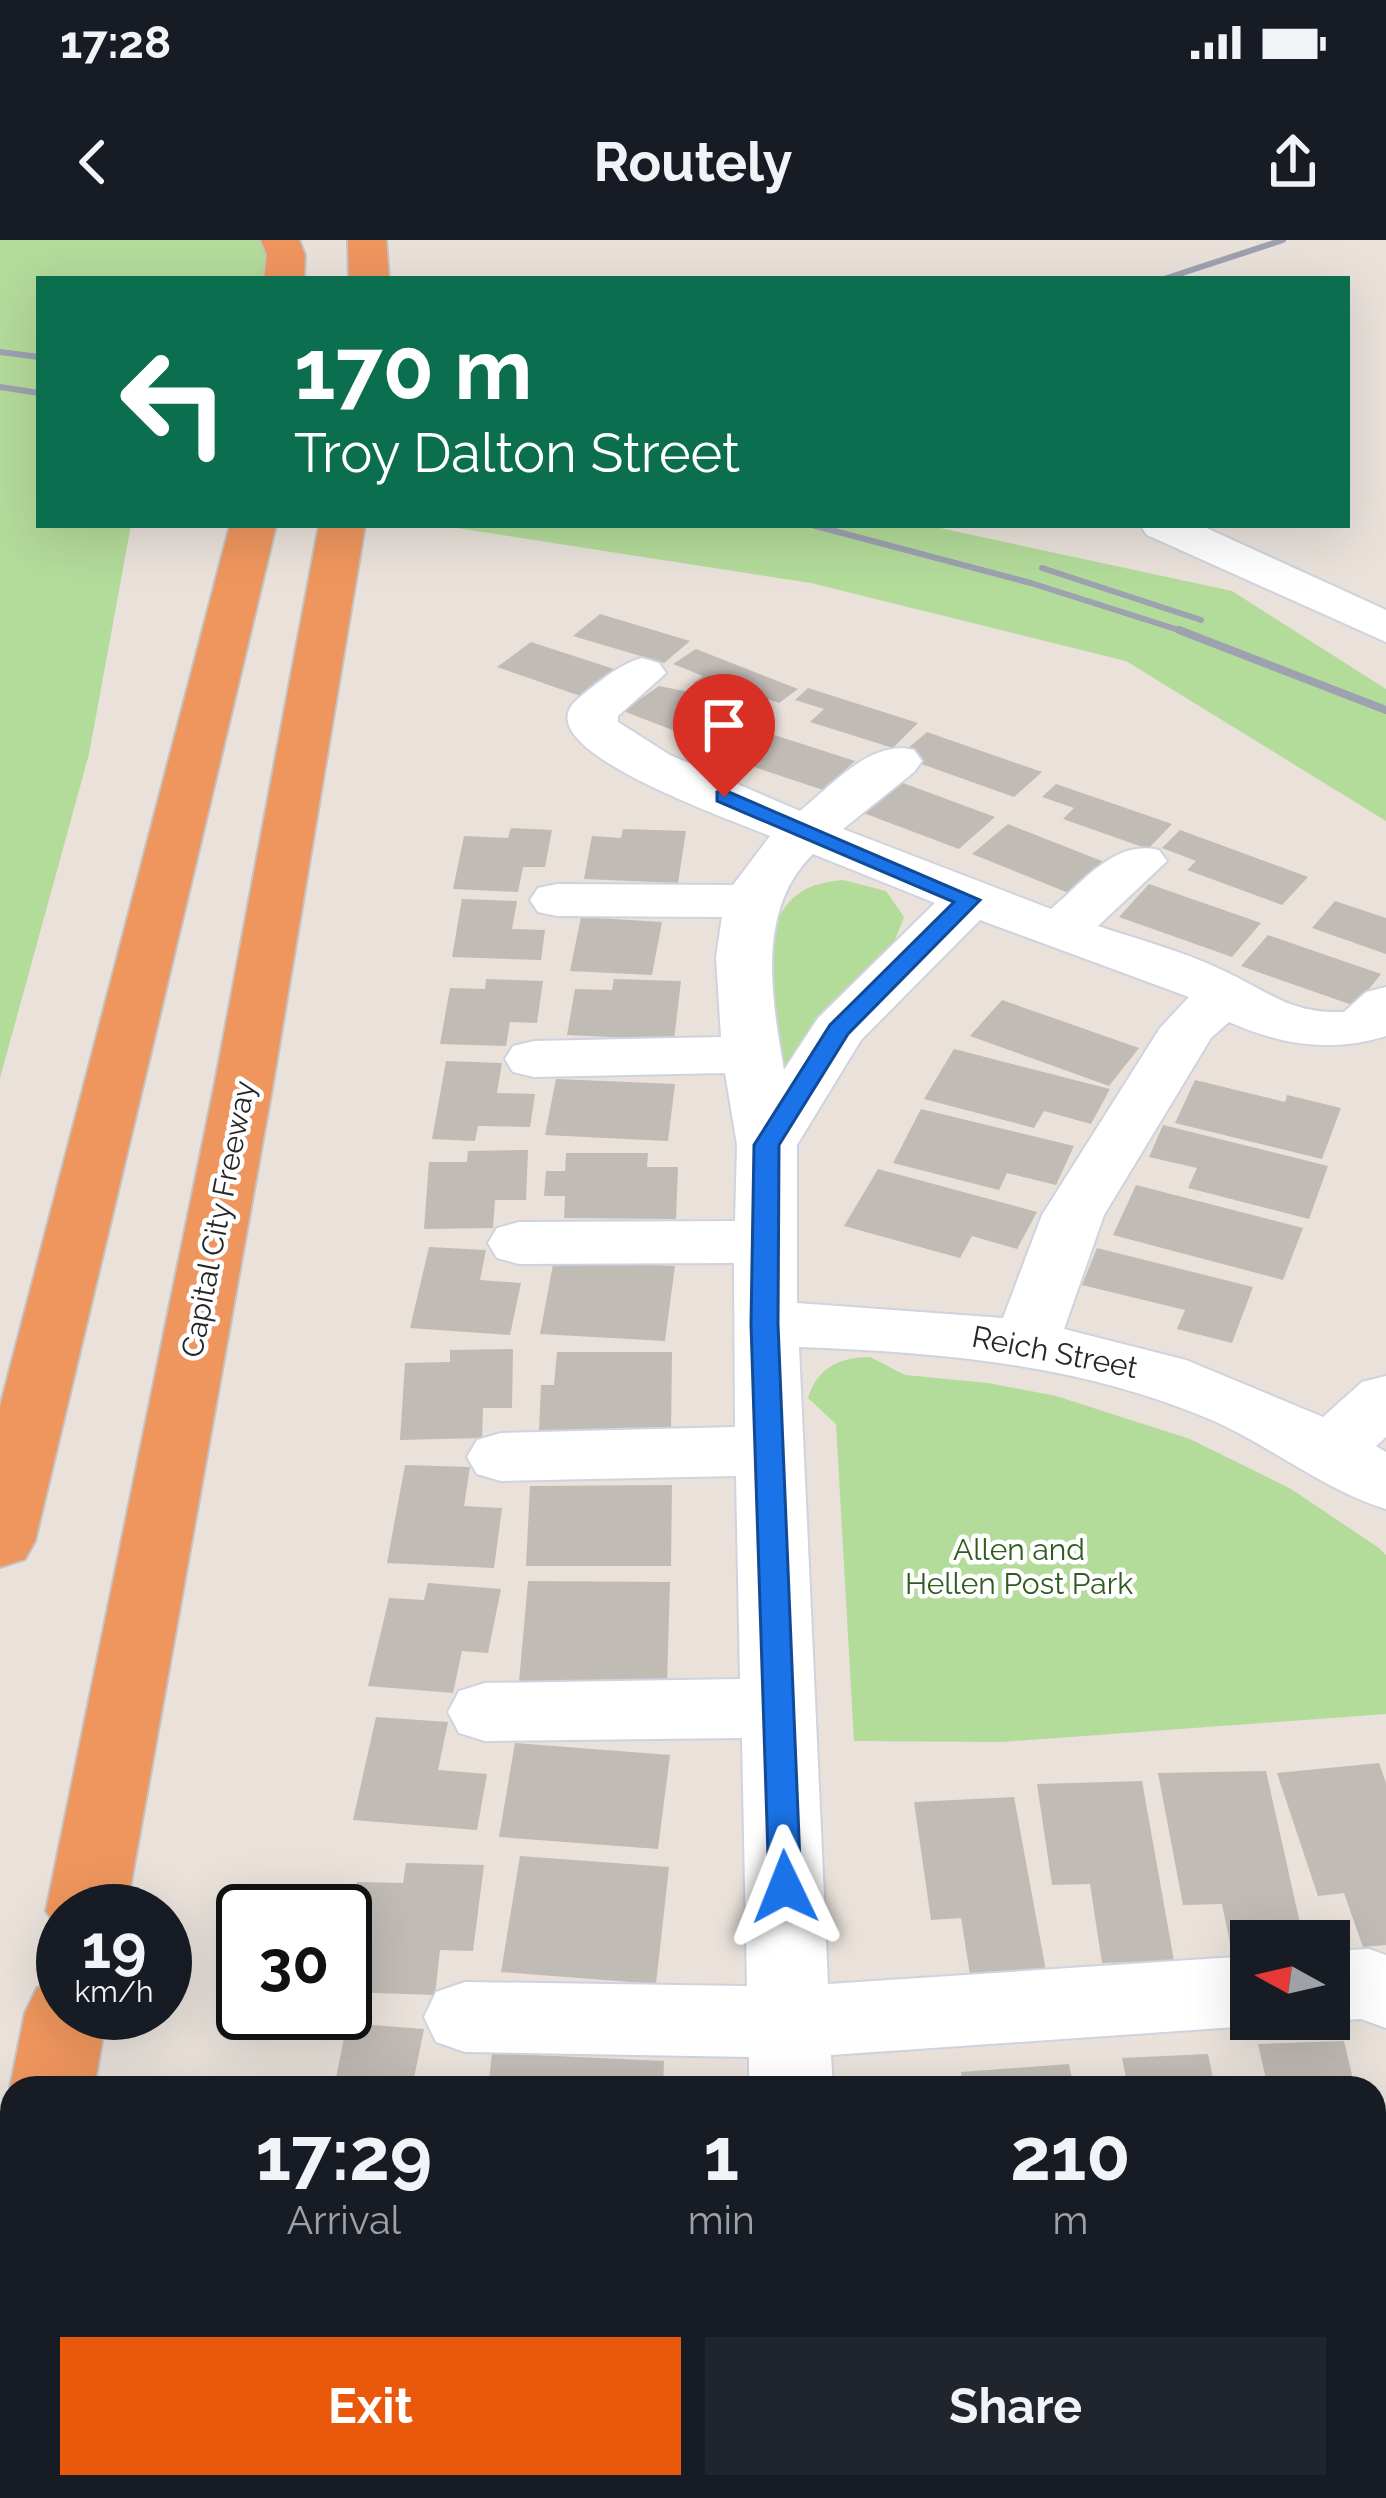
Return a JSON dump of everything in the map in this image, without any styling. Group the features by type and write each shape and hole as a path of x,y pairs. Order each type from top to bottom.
{"highway":[{"path":"280,240 286,255 284,276"},
{"path":"367,240 369,276"},
{"path":"0,1541 253,528"},
{"name":"Capital City Freeway","path":"91,1884 240,1106 341,528"},
{"path":"54,2076 61,2040"}],"street":[{"path":"1169,528 1386,628"},
{"path":"642,674 593,711 593,724 604,737 641,759 808,835 969,900 1206,983 1221,998 1294,1026 1331,1030 1368,1023 1386,1004"},
{"path":"791,2055 765,1324 767,1145 744,974 749,901 774,862 896,761"},
{"path":"1059,931 1140,861"},
{"path":"557,900 749,901"},
{"path":"767,1145 838,1030 969,900"},
{"path":"1027,1341 1073,1215 1190,1028 1221,998"},
{"path":"534,1058 754,1054"},
{"path":"519,1243 765,1242"},
{"name":"Reich Street","path":"765,1324 887,1327 1027,1341 1141,1367 1272,1418 1358,1466"},
{"path":"1358,1466 1386,1399"},
{"path":"501,1457 769,1451"},
{"path":"485,1712 778,1708"},
{"path":"1350,1985 1370,1984 1386,1993"},
{"path":"465,2018 791,2055 1230,1994"}],"green space":[{"path":"0,240 290,240 299,276 36,276 36,528 130,528 89,754 0,1078"},
{"path":"456,528 940,528 1232,591 1386,689 1386,821 1126,661 811,583"},
{"path":"843,880 886,891 904,917 891,950 776,1081 773,928 800,892"},
{"name":"Allen and Hellen Post Park","path":"870,1357 905,1375 1056,1396 1190,1439 1291,1489 1379,1548 1386,1555 1386,1714 1001,1742 854,1741 836,1424 808,1398 817,1379 831,1366"}],"building":[{"path":"600,614 690,641 664,663 573,636"},
{"path":"531,642 620,671 586,698 497,667"},
{"path":"696,649 798,689 779,703 751,693 739,701 693,683 703,676 673,664"},
{"path":"659,686 755,718 717,747 623,711"},
{"path":"808,688 918,723 893,748 810,722 824,709 795,700"},
{"path":"756,729 855,761 823,790 724,757"},
{"path":"927,732 1042,772 1014,797 899,756"},
{"path":"895,780 995,817 959,849 858,811"},
{"path":"1056,784 1172,824 1148,849 1063,819 1074,808 1042,797"},
{"path":"1008,824 1107,863 1071,894 972,854"},
{"path":"511,828 552,830 545,867 523,867 518,892 453,889 464,836 508,838"},
{"path":"623,829 686,831 678,883 584,879 592,836 621,838"},
{"path":"1180,830 1308,877 1282,905 1187,870 1196,861 1162,848"},
{"path":"1149,884 1261,923 1232,957 1119,917"},
{"path":"462,899 517,901 512,929 545,930 541,960 452,957"},
{"path":"1335,901 1386,918 1386,954 1312,928"},
{"path":"581,917 662,922 652,975 570,971"},
{"path":"1268,935 1381,974 1355,1006 1241,966"},
{"path":"486,979 543,981 537,1023 510,1022 506,1046 440,1044 450,988 485,989"},
{"path":"614,979 681,981 674,1040 567,1035 575,989 612,990"},
{"path":"1002,1000 1139,1048 1109,1086 970,1036"},
{"path":"954,1049 1110,1089 1091,1124 1044,1111 1034,1128 924,1099"},
{"path":"446,1061 502,1063 497,1093 535,1094 530,1127 478,1126 475,1141 432,1139"},
{"path":"556,1079 675,1084 668,1141 545,1135"},
{"path":"1195,1080 1285,1102 1287,1095 1341,1108 1322,1159 1175,1123"},
{"path":"921,1109 1074,1146 1056,1185 1007,1173 999,1190 893,1163"},
{"path":"1163,1125 1328,1166 1309,1219 1188,1188 1197,1168 1149,1157"},
{"path":"528,1150 526,1200 495,1200 493,1228 424,1229 429,1162 467,1162 468,1151"},
{"path":"566,1153 648,1153 647,1167 678,1167 676,1219 564,1218 565,1196 544,1196 546,1171 565,1171"},
{"path":"878,1169 1037,1212 1017,1249 972,1236 960,1258 844,1226"},
{"path":"1136,1185 1303,1228 1283,1280 1113,1235"},
{"path":"429,1247 486,1250 480,1280 521,1283 510,1335 410,1328"},
{"path":"1097,1248 1253,1287 1232,1343 1177,1329 1185,1310 1082,1285"},
{"path":"554,1259 675,1266 665,1341 540,1334"},
{"path":"513,1349 512,1408 483,1408 482,1438 400,1440 405,1363 450,1362 450,1350"},
{"path":"557,1352 672,1352 671,1431 539,1431 541,1385 554,1385"},
{"path":"405,1465 470,1467 464,1506 502,1508 494,1568 387,1563"},
{"path":"672,1485 671,1566 526,1566 530,1486"},
{"path":"528,1581 670,1582 667,1684 519,1682"},
{"path":"428,1583 501,1589 488,1653 462,1651 453,1693 368,1686 389,1598 424,1600"},
{"path":"376,1717 448,1722 438,1770 487,1774 477,1830 353,1820"},
{"path":"515,1743 670,1755 658,1849 499,1837"},
{"path":"1379,1763 1386,1783 1386,1945 1363,1947 1344,1893 1318,1896 1277,1773"},
{"path":"1266,1771 1299,1920 1230,1920 1230,1943 1222,1904 1183,1905 1158,1773"},
{"path":"1142,1781 1174,1961 1102,1963 1090,1884 1052,1885 1037,1784"},
{"path":"1014,1797 1046,1971 970,1975 961,1918 931,1920 914,1802"},
{"path":"520,1856 669,1867 656,1984 501,1972"},
{"path":"406,1863 484,1865 473,1951 440,1950 435,1995 372,1993 372,1884 357,1882 403,1883"},
{"path":"372,2025 424,2029 414,2076 336,2076 344,2040 372,2040"},
{"path":"1344,2041 1352,2076 1265,2076 1258,2044"},
{"path":"492,2053 664,2061 663,2076 489,2076"},
{"path":"1208,2054 1213,2076 1126,2076 1122,2058"},
{"path":"1069,2064 1072,2076 962,2076 961,2072"}],"railway":[{"path":"1173,276 1283,240"},
{"path":"0,352 36,357"},
{"path":"0,387 36,393"},
{"path":"823,528 1031,583 1181,631"},
{"path":"1042,568 1201,620"},
{"path":"1181,631 1188,633"},
{"path":"1181,631 1386,710"}],"route":[{"path":"724,797 969,900 838,1030 767,1145 765,1324 785,1887"}]}
